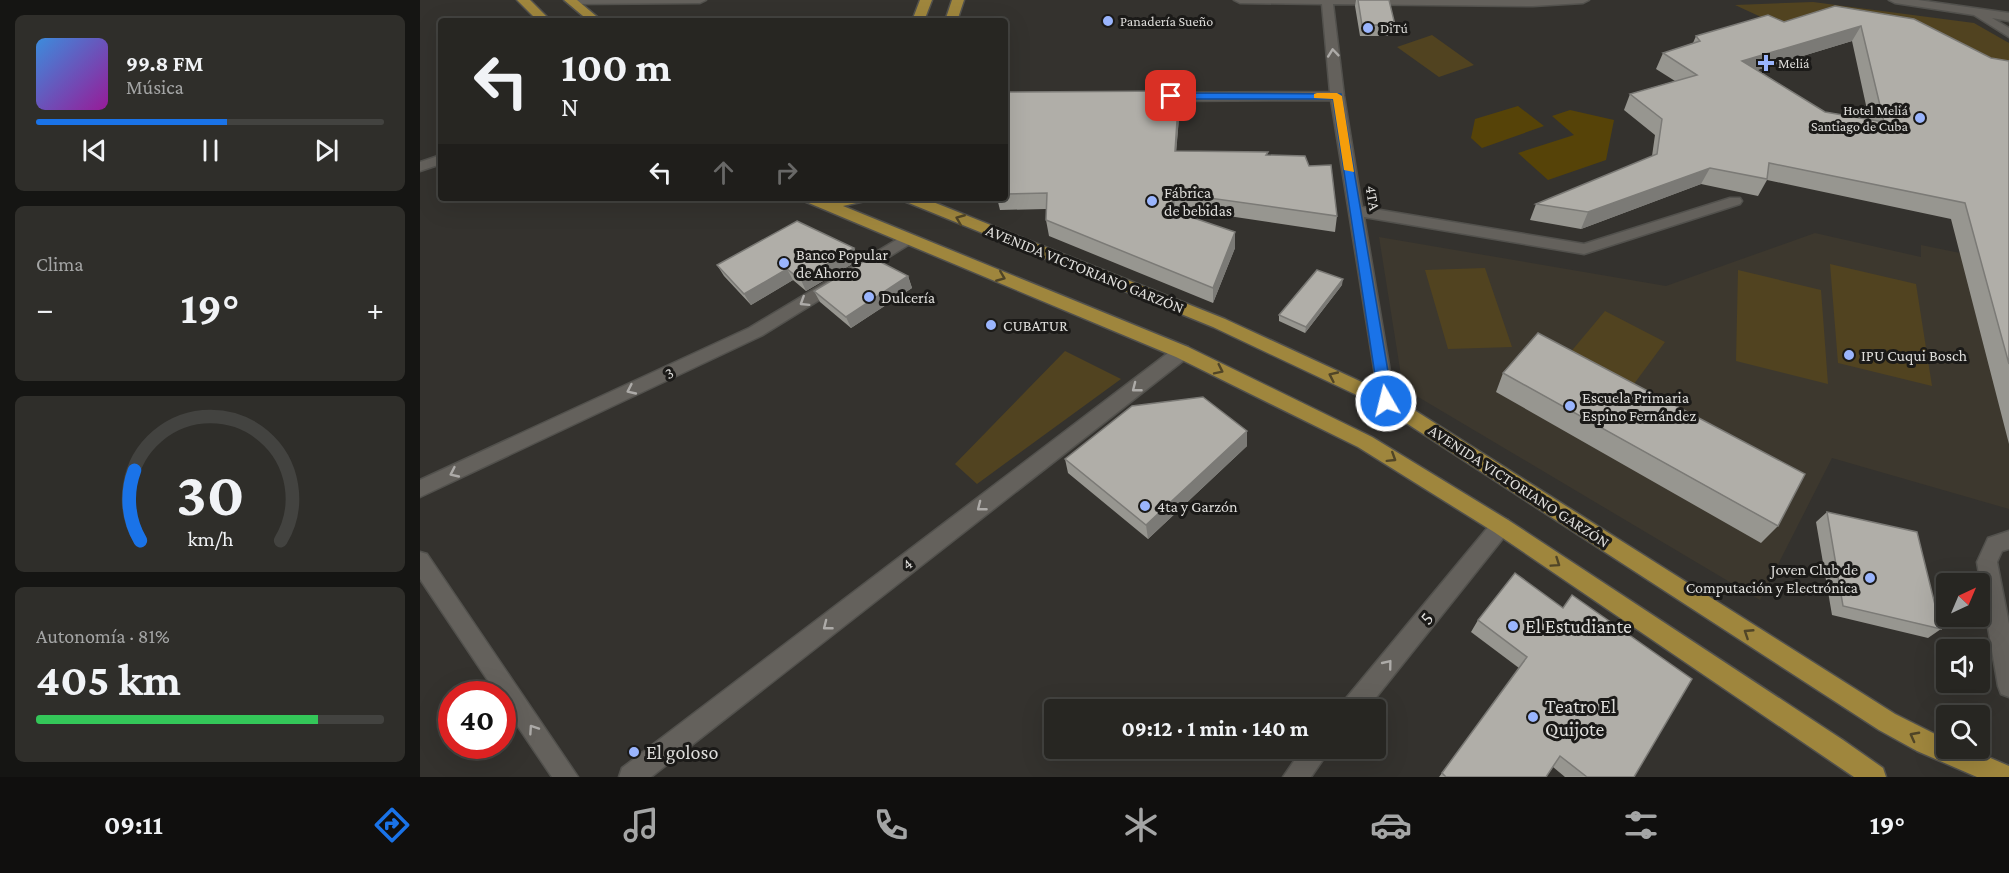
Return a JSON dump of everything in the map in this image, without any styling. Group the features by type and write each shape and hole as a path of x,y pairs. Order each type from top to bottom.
{"main road":[{"path":"523,0 542,18"},
{"path":"571,0 592,18"},
{"path":"919,18 926,0"},
{"path":"952,18 958,0"},
{"path":"816,201 1182,352 1365,442 1501,526 1874,777"},
{"path":"859,201 863,213 878,226"},
{"name":"AVENIDA VICTORIANO GARZÓN","path":"918,201 1219,323 1386,401 1887,722 1925,742 2006,777"}],"street":[{"path":"571,0 700,0"},
{"path":"1240,0 1534,2 1583,0"},
{"name":"4TA","path":"1327,0 1337,96 1386,401"},
{"path":"1895,0 2009,17"},
{"path":"1973,12 2009,33"},
{"path":"1148,97 1337,96"},
{"path":"420,167 438,160"},
{"path":"1357,212 1377,213 1584,249 1735,201"},
{"name":"3","path":"420,489 755,332 908,238"},
{"name":"4","path":"631,777 1182,352"},
{"name":"5","path":"1360,699 1501,526"},
{"path":"2009,540 1995,544 1987,562 2009,686"},
{"path":"420,561 566,777"},
{"path":"1295,777 1310,759"}],"shaded area":[{"path":"1813,2 1974,23 2009,43 2009,70 1783,27 1735,5"},
{"path":"1432,35 1474,65 1439,77 1397,47"},
{"path":"1518,106 1544,126 1482,148 1471,138 1475,119"},
{"path":"1570,110 1614,120 1606,160 1548,180 1518,153 1574,135 1552,116"},
{"path":"1815,233 1921,257 1921,245 2009,263 2009,509 1832,458 1760,600 1403,388 1379,237 1666,286"},
{"path":"1830,264 1916,284 1932,386 1838,363"},
{"path":"1485,268 1512,347 1448,349 1425,270"},
{"path":"1738,270 1821,290 1828,384 1736,361"},
{"path":"1605,311 1665,342 1631,388 1569,354"},
{"path":"1065,351 1121,379 977,484 955,464"}],"building":[{"path":"1358,0 1389,0 1395,25 1362,25"},
{"path":"1835,6 1914,19 1991,58 2009,61 2009,364 1965,203 1769,163 1767,179 1710,168 1588,212 1536,204 1657,154 1662,119 1630,94 1697,75 1663,53 1700,41 1696,36 1768,15 1784,22","holes":["1861,26 1884,122 1825,112 1742,61"]},
{"path":"1179,91 1175,151 1268,152 1266,155 1305,156 1309,166 1331,165 1337,216 1174,193 1170,210 1235,232 1213,288 1046,220 1047,193 1008,194 1008,92"},
{"name":"Banco Popular de Ahorro","path":"797,221 854,248 801,280 787,269 744,294 717,265"},
{"path":"871,257 908,276 846,317 814,291"},
{"path":"1317,270 1343,279 1306,327 1279,315"},
{"path":"1538,333 1805,474 1778,526 1503,373"},
{"name":"4ta y Garzón","path":"1203,397 1247,431 1146,525 1065,459 1132,406"},
{"name":"Joven Club de Computación y Electrónica","path":"1827,512 1917,532 1936,609 1936,627 1941,629 1843,606"},
{"path":"1515,573 1563,608 1572,595 1692,679 1634,777 1587,777 1560,756 1546,777 1446,777 1442,773 1527,657 1478,620"}],"slow traffic":[{"path":"1317,96 1337,96 1350,170"}],"place":[{"name":"Panadería Sueño","path":"1108,21"},
{"name":"DiTú","path":"1368,28"},
{"name":"Meliá","path":"1766,63"},
{"name":"Hotel Meliá Santiago de Cuba","path":"1920,118"},
{"name":"Fábrica de bebidas","path":"1152,201"},
{"name":"Banco Popular de Ahorro","path":"784,263"},
{"name":"Dulcería","path":"869,297"},
{"name":"CUBATUR","path":"991,325"},
{"name":"IPU Cuqui Bosch","path":"1849,355"},
{"name":"Escuela Primaria Espino Fernández","path":"1570,406"},
{"name":"4ta y Garzón","path":"1145,506"},
{"name":"Joven Club de Computación y Electrónica","path":"1870,578"},
{"name":"El Estudiante","path":"1513,626"},
{"name":"Teatro El Quijote","path":"1533,717"},
{"name":"El goloso","path":"634,752"}],"route":[{"path":"1171,96 1337,96 1386,401"}]}
